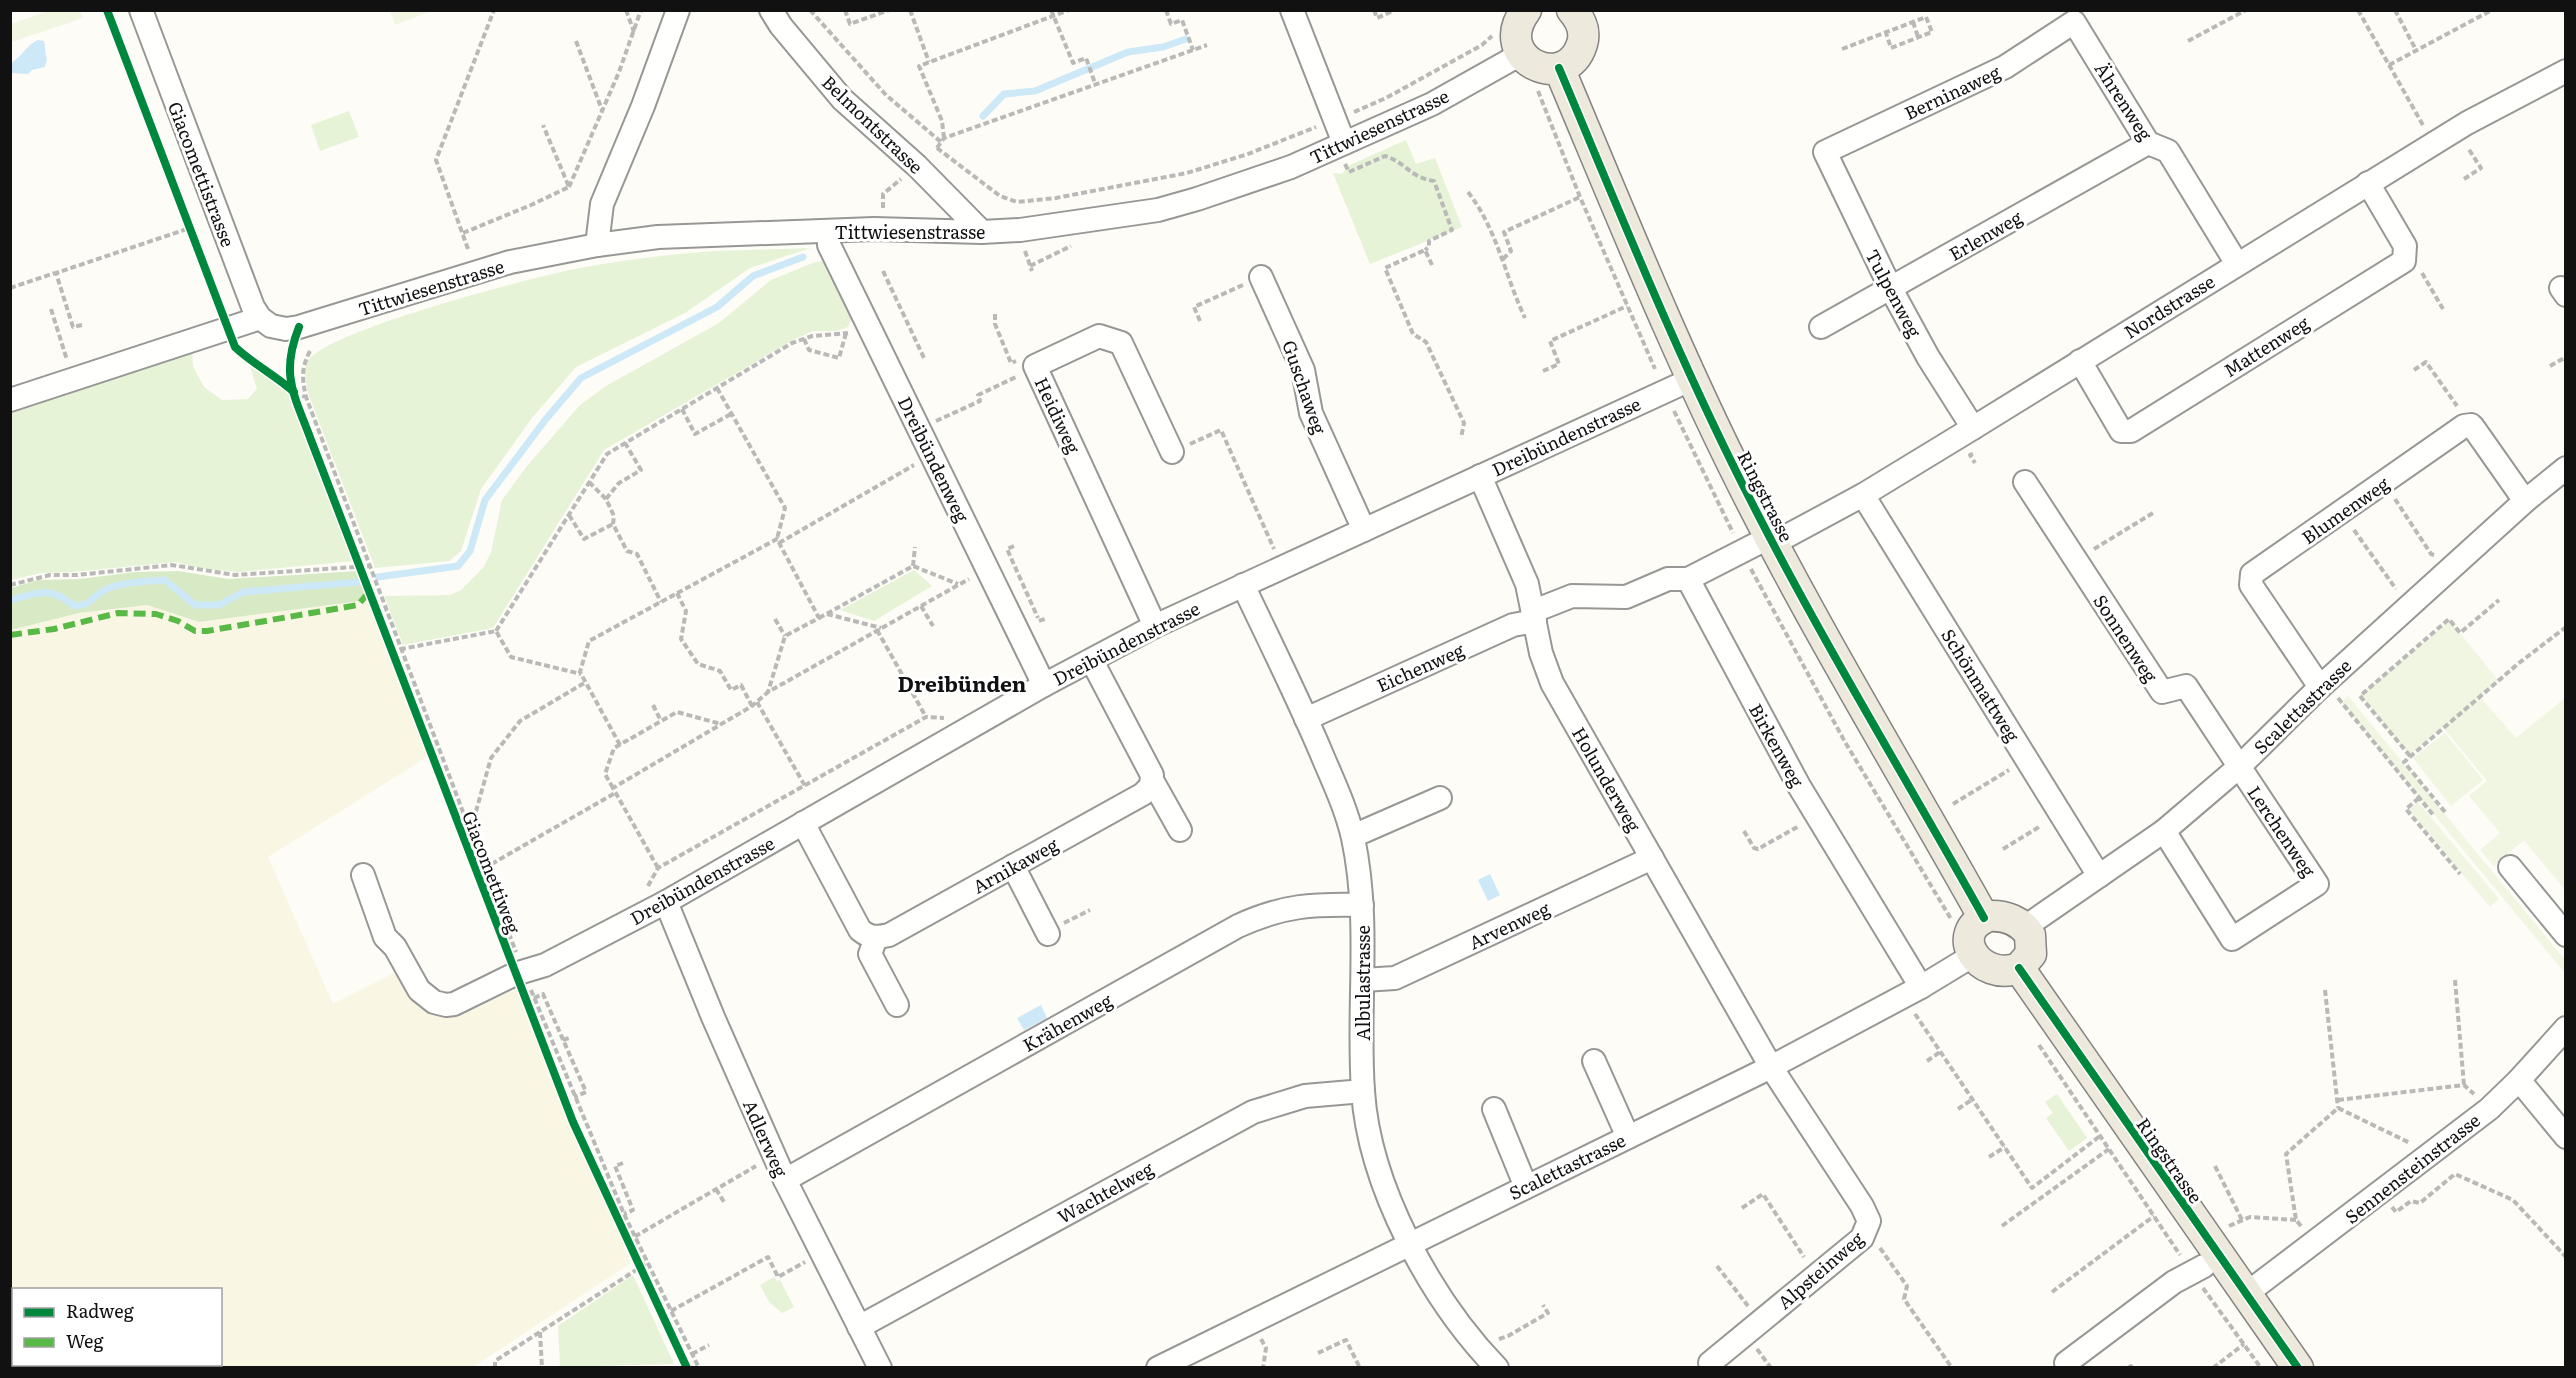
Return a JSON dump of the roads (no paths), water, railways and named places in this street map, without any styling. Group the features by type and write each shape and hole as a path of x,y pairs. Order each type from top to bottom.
{"main road":[{"path":"1526,10 1519,20 1516,43 1521,54 1538,67 1559,68 1579,53 1583,41 1581,13"},
{"name":"Ringstrasse","path":"1559,68 1692,379 1772,540 1816,625 1984,918"},
{"path":"1996,916 2018,922 2025,927 2030,935 2031,954 2019,968 2000,971 1986,967 1972,956 1969,937 1976,923 1984,918 1996,916"},
{"name":"Ringstrasse","path":"2019,968 2298,1368"}],"street":[{"name":"Giacomettistrasse","path":"141,10 246,292 268,323"},
{"path":"597,245 602,204 643,106 678,10"},
{"name":"Belmontstrasse","path":"771,10 781,26 842,99 917,166 982,232"},
{"path":"1292,10 1334,119 1341,145"},
{"name":"Ährenweg","path":"2074,22 2148,143 2168,151 2237,264"},
{"name":"Berninaweg","path":"1825,152 2005,67 2074,22"},
{"name":"Tittwiesenstrasse","path":"10,400 268,323 302,326 510,262 597,245 658,237 829,231 982,232 1020,230 1158,210 1197,200 1258,179 1341,145 1432,104 1521,54"},
{"name":"Nordstrasse","path":"1772,540 1863,495 2434,143 2565,71"},
{"name":"Erlenweg","path":"1821,327 2148,143"},
{"name":"Tulpenweg","path":"1825,152 1891,289 1928,357 1973,428"},
{"name":"Mattenweg","path":"2080,361 2121,431 2131,431 2404,261 2405,246 2368,183"},
{"name":"Dreibündenweg","path":"829,231 829,245 1044,686"},
{"name":"Guschaweg","path":"1261,277 1304,370 1311,413 1364,530"},
{"name":"Heidiweg","path":"1155,626 1035,366 1100,336 1121,343 1172,452"},
{"name":"Dreibündenstrasse","path":"363,875 385,937 395,947 419,990 427,999 441,1005 454,1004 519,972 545,965 666,902 1044,686 1155,626 1692,379"},
{"name":"Blumenweg","path":"2322,685 2251,585 2252,574 2464,426 2471,425 2525,501"},
{"name":"Scalettastrasse","path":"2025,927 2164,831 2239,767 2322,685 2525,501 2565,468"},
{"name":"Holunderweg","path":"1480,476 1517,559 1535,616 1541,652 1552,683 1771,1067"},
{"name":"Sonnenweg","path":"2025,482 2162,692 2186,686 2239,767"},
{"name":"Schönmattweg","path":"1863,495 2099,876"},
{"path":"1688,579 1772,540"},
{"name":"Eichenweg","path":"1306,719 1535,616 1572,597 1626,597 1668,579 1688,579"},
{"name":"Birkenweg","path":"1688,579 1912,992"},
{"name":"Albulastrasse","path":"1243,585 1306,719 1344,807 1353,836 1362,905 1363,1091 1369,1137 1377,1166 1411,1244 1432,1284 1477,1348 1497,1368"},
{"path":"1092,661 1180,830"},
{"name":"Lerchenweg","path":"2164,831 2232,939 2317,885 2239,767"},
{"name":"Arnikaweg","path":"876,938 889,935 1143,794 1151,786 1152,780"},
{"path":"1353,836 1440,798"},
{"path":"803,823 860,930 876,938 870,954 897,1005"},
{"name":"Arvenweg","path":"1363,980 1395,978 1652,858"},
{"path":"1013,866 1048,933"},
{"path":"2510,867 2565,935"},
{"name":"Adlerweg","path":"666,902 713,1017 785,1180 880,1368"},
{"name":"Krähenweg","path":"785,1180 1238,926 1265,914 1297,906 1362,905"},
{"name":"Scalettastrasse","path":"1158,1368 1771,1067 1912,992 1972,956"},
{"name":"Sennensteinstrasse","path":"2246,1294 2489,1109 2519,1080 2565,1028"},
{"path":"1594,1061 1628,1137"},
{"name":"Alpsteinweg","path":"1710,1363 1862,1238 1869,1221 1862,1206 1771,1067"},
{"path":"2519,1080 2565,1137"},
{"name":"Wachtelweg","path":"859,1327 1253,1112 1305,1096 1363,1091"},
{"path":"1494,1108 1526,1187"},
{"path":"2068,1365 2174,1282 2198,1270"}],"water":[{"path":"38,40 44,41 47,59 45,67 32,70 28,74 12,73 11,63"},
{"path":"1490,874 1500,895 1488,901 1478,880"},
{"path":"1041,1005 1047,1018 1024,1030 1017,1018"}],"waterway":[{"path":"983,116 1004,94 1035,91 1128,52 1163,47 1186,39"},
{"path":"378,577 458,566 470,551 485,500 546,419 581,378 717,307 753,276 803,257"},
{"path":"10,600 44,592 58,595 74,606 87,603 109,588 133,582 165,580 195,605 219,605 243,592 359,582"}],"district":[{"name":"Dreibünden","path":"962,682"}]}
